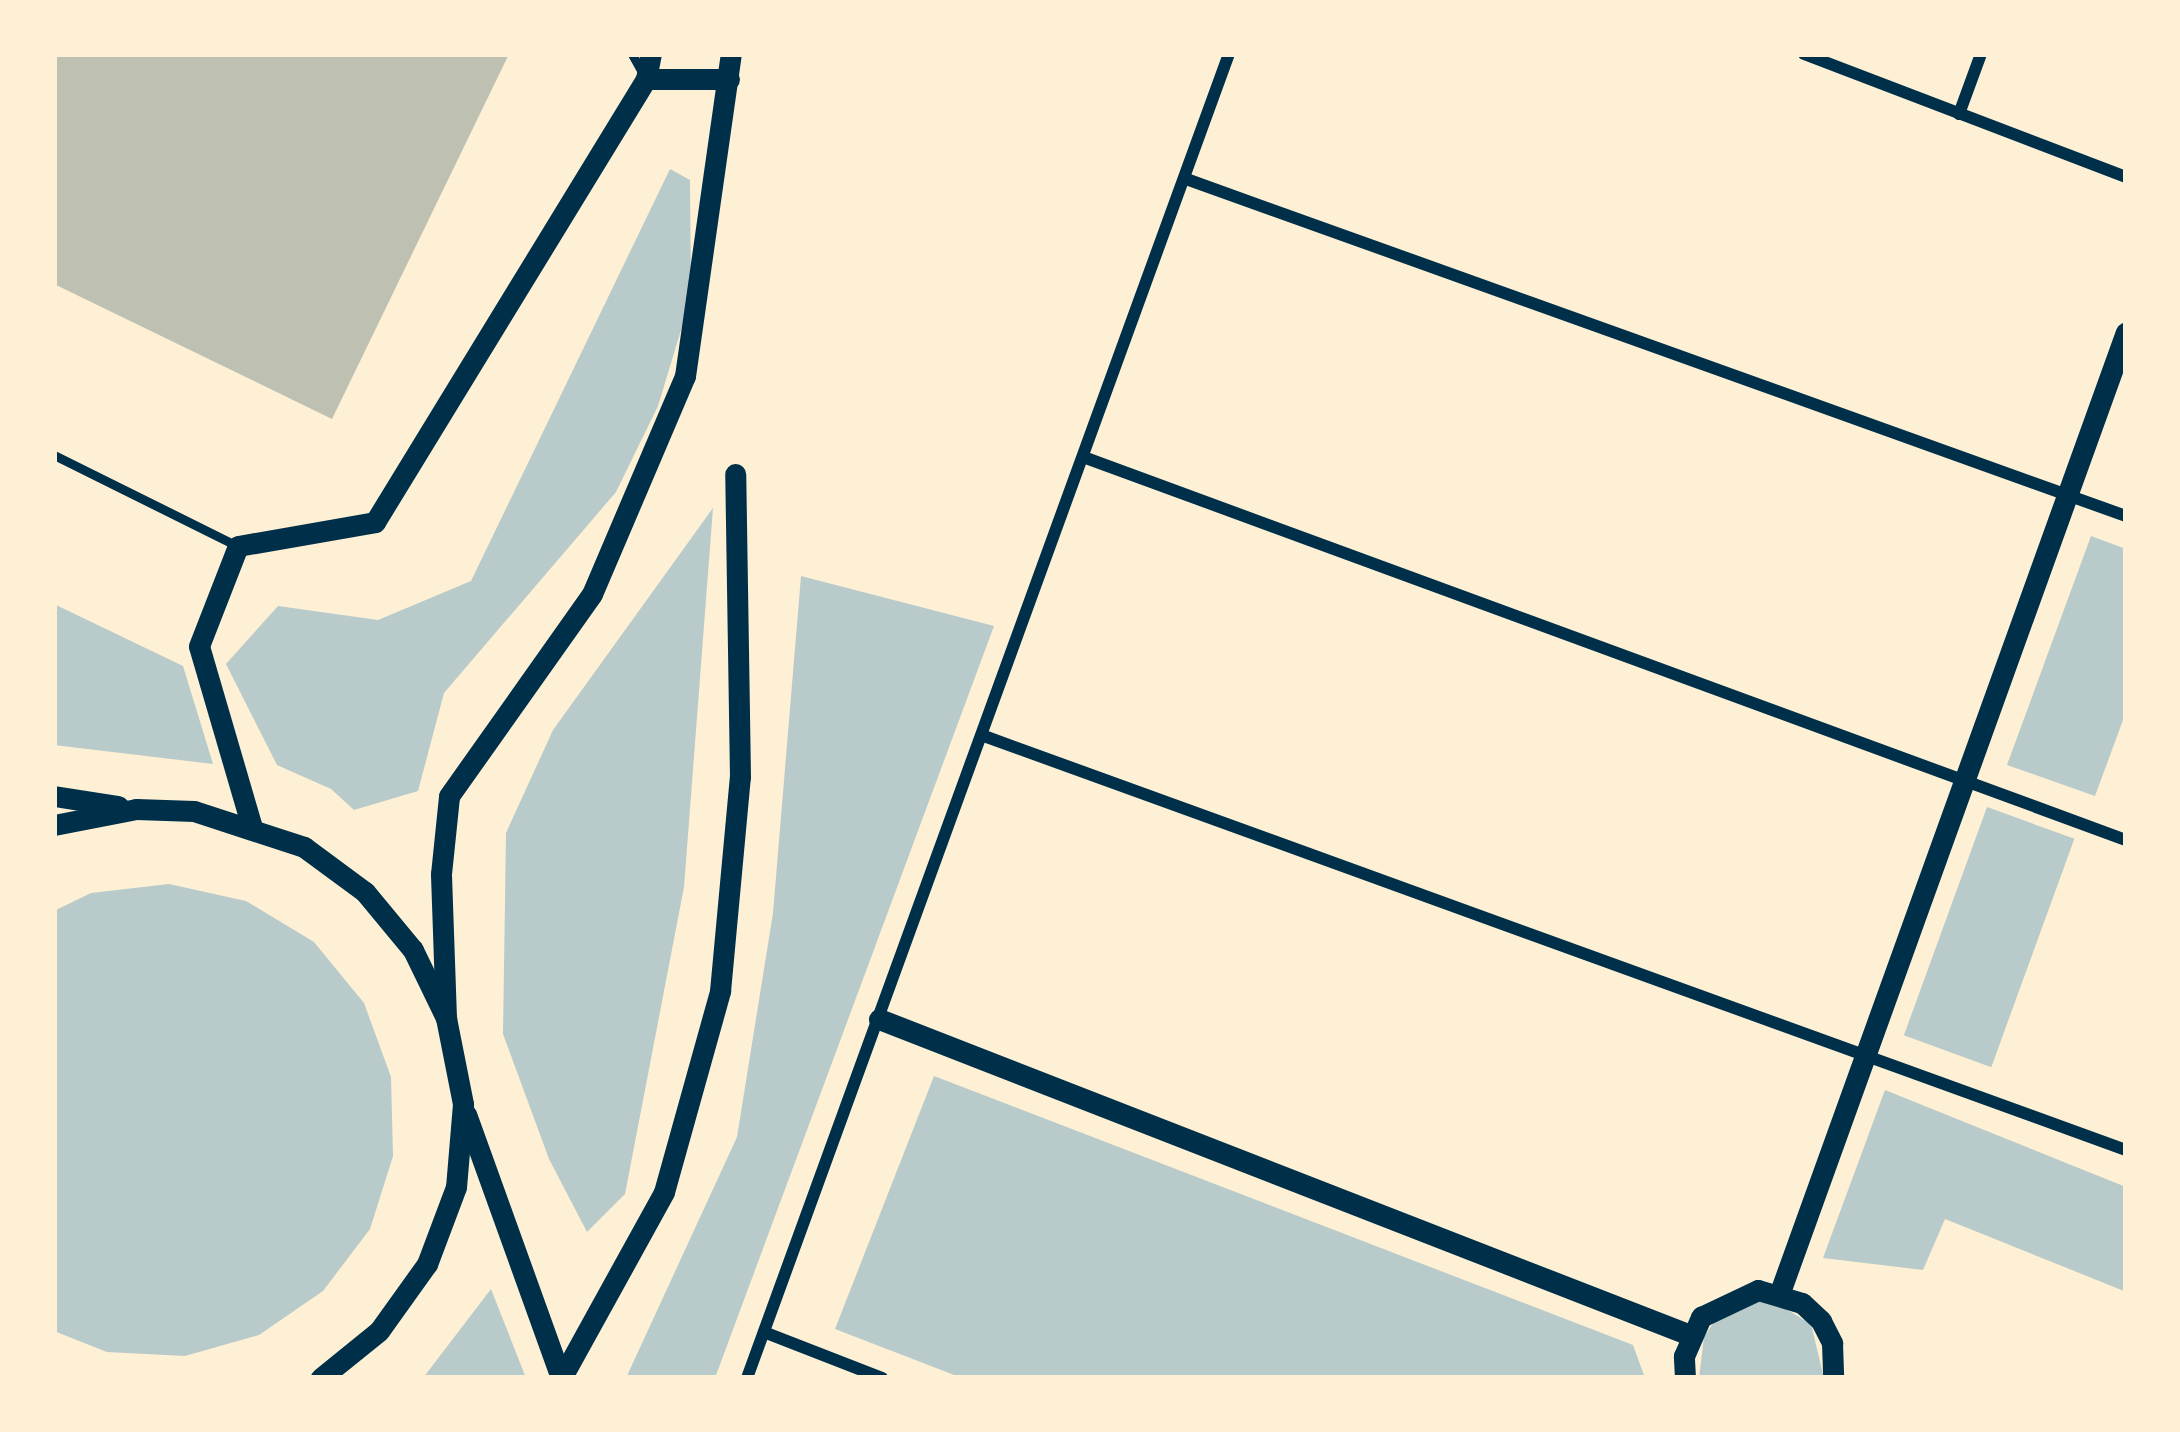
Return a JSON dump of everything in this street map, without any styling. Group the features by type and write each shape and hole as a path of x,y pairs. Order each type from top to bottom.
{"street":[{"path":"250,824 199,646 238,546 375,522 646,79 651,54"},
{"path":"562,1377 463,1104 446,1018 441,874 449,796 592,594 685,376 731,54"},
{"path":"747,1378 1189,180 1229,54"},
{"path":"1804,54 2126,177"},
{"path":"1959,114 1981,54"},
{"path":"646,79 728,79"},
{"path":"1189,180 2126,516"},
{"path":"1780,1292 2126,332"},
{"path":"1086,458 2126,839"},
{"path":"562,1377 664,1192 721,991 740,777 735,474"},
{"path":"984,736 2126,1150"},
{"path":"54,796 250,824 304,847 364,892 413,950 446,1018"},
{"path":"54,825 136,808"},
{"path":"879,1019 1690,1335"},
{"path":"321,1378 379,1331 427,1264 456,1187 463,1104"},
{"path":"1685,1378 1690,1335 1701,1316 1737,1293 1780,1292 1821,1321 1832,1343 1833,1378"},
{"path":"764,1332 882,1378"}],"lane":[{"path":"632,54 646,79"},
{"path":"54,455 238,546"}],"shaded area":[{"path":"670,169 690,180 691,297 658,406 616,492 444,693 418,791 354,810 331,789 277,765 226,664 278,606 378,620 471,581"},
{"path":"713,508 684,887 625,1194 587,1232 549,1159 503,1034 506,833 553,730"},
{"path":"2091,536 2126,549 2126,712 2095,796 2007,765"},
{"path":"801,576 994,626 715,1378 626,1378 737,1137 773,913"},
{"path":"54,604 183,666 213,764 54,745"},
{"path":"1987,807 2074,839 1991,1067 1904,1035"},
{"path":"169,884 246,901 314,942 364,1003 391,1077 393,1156 370,1229 323,1291 259,1335 185,1356 107,1352 54,1331 54,911 91,893"},
{"path":"934,1076 1633,1345 1645,1378 962,1378 835,1329"},
{"path":"1885,1090 2126,1187 2124,1291 1945,1219 1923,1270 1823,1258"},
{"path":"491,1289 526,1378 423,1378"},
{"path":"1755,1301 1776,1303 1811,1324 1824,1378 1699,1378 1704,1337 1716,1319"}],"building":[{"path":"54,54 509,54 332,419 54,284"}]}
